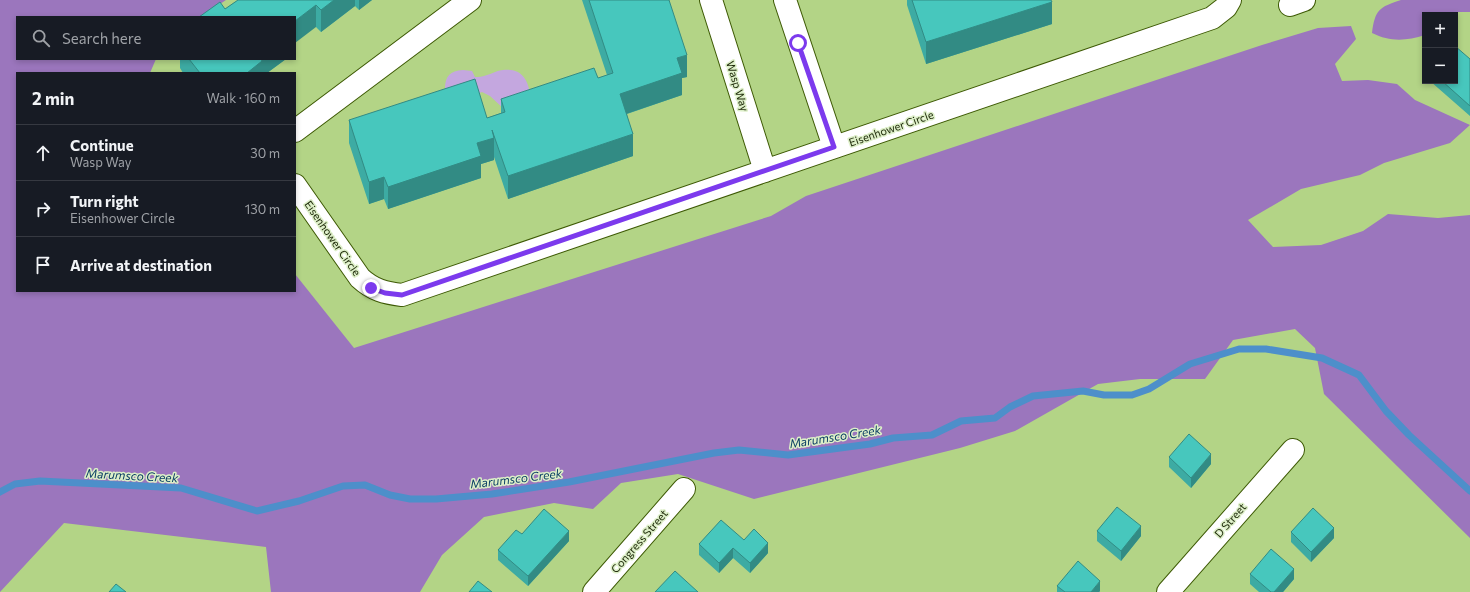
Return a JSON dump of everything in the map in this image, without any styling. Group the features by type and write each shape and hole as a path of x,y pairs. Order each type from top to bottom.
{"street":[{"path":"296,130 470,0"},
{"name":"Wasp Way","path":"711,0 765,171"},
{"path":"784,0 834,147"},
{"name":"Eisenhower Circle","path":"296,186 360,278 371,288 385,293 402,295 1212,18 1226,6 1230,0"},
{"name":"D Street","path":"1168,592 1293,450"},
{"name":"Congress Street","path":"594,592 684,489"}],"shaded area":[{"path":"0,0 226,0 202,16 16,16 16,60 156,60 150,72 16,72 16,292 296,292 296,275 354,348 771,216 806,196 1262,45 1318,28 1351,26 1356,39 1335,64 1342,81 1368,80 1397,84 1415,100 1470,125 1450,143 1384,163 1360,175 1301,189 1248,220 1273,247 1321,245 1363,231 1388,214 1438,218 1470,215 1470,538 1324,394 1315,348 1295,329 1233,340 1205,379 1140,379 1098,384 1015,431 960,448 754,499 678,474 621,483 593,509 554,503 484,517 442,555 420,592 271,592 266,547 64,523 0,592"},
{"path":"1401,0 1470,0 1470,12 1422,12 1422,36 1398,40 1385,38 1372,33 1375,19 1379,10"},
{"path":"463,70 472,71 475,77 503,70 515,71 525,79 530,94 504,109 490,96 482,92 474,95 445,89 446,81 449,75"}],"building":[{"path":"238,0 334,0 321,10 316,5 296,20 296,16 200,16 220,2 225,9"},
{"path":"589,0 669,0 687,55 677,58 682,73 620,94 633,134 508,176 492,130 494,138 477,143 481,156 388,187 384,177 369,182 349,120 475,79 487,118 505,112 501,99 594,68 598,78 613,73"},
{"path":"912,0 1051,0 1052,2 926,42"},
{"path":"1458,49 1470,59 1470,106 1445,84 1458,84"},
{"path":"190,60 262,61 248,72 199,72"},
{"path":"1189,434 1211,454 1191,478 1169,457"},
{"path":"1117,507 1141,526 1121,551 1097,531"},
{"path":"1313,508 1334,528 1311,552 1291,532"},
{"path":"544,509 569,531 528,576 498,550 516,530 522,534"},
{"path":"721,520 744,540 754,529 768,543 750,563 733,548 719,563 699,544"},
{"path":"1271,549 1294,569 1274,592 1271,592 1250,574"},
{"path":"1078,561 1100,581 1091,592 1065,592 1057,586"},
{"path":"675,571 698,592 655,592"},
{"path":"478,581 492,592 469,592"},
{"path":"116,584 126,592 109,592"}],"waterway":[{"name":"Marumsco Creek","path":"0,492 15,484 40,481 181,488 257,511 299,501 343,486 365,485 390,495 410,499 436,499 492,494 569,482 714,453 739,450 788,455 870,444 893,438 932,435 961,421 995,418 1010,407 1033,396 1083,391 1104,395 1132,395 1149,389 1190,364 1239,349 1266,349 1322,358 1359,375 1386,411 1409,435 1470,491"}],"route":[{"path":"371,288 385,293 402,295 834,147 798,43"}]}
